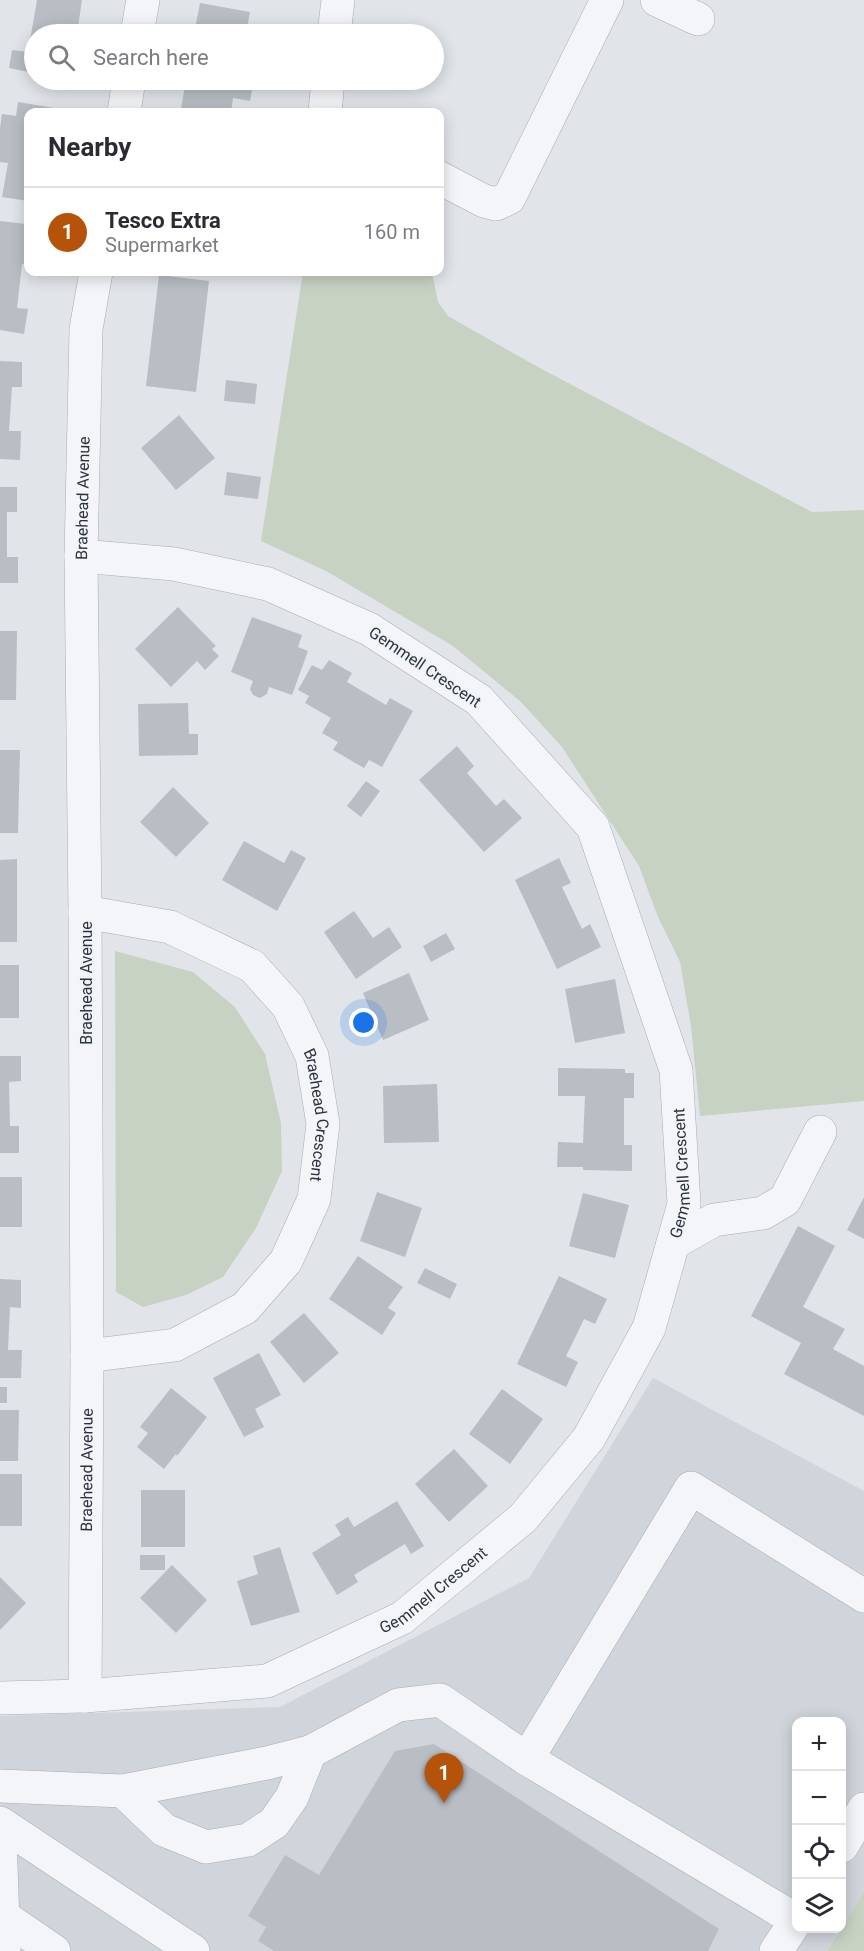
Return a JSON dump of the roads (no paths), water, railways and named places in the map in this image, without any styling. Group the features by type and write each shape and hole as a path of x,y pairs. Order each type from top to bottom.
{"street":[{"path":"139,24 143,0"},
{"path":"335,24 338,0"},
{"path":"444,180 484,201 496,204 509,198 607,0"},
{"path":"657,0 698,19"},
{"path":"125,108 127,90"},
{"path":"326,108 327,90"},
{"name":"Braehead Avenue","path":"84,1696 87,1356 86,912 81,556 86,329 95,276"},
{"name":"Gemmell Crescent","path":"0,1698 84,1696 267,1681 402,1618 523,1518 589,1438 649,1328 684,1204 676,1070 592,827 479,700 369,629 268,584 174,564 81,556"},
{"name":"Braehead Crescent","path":"86,912 170,927 252,966 288,1006 312,1056 323,1124 314,1199 286,1261 245,1308 175,1345 87,1356"},
{"path":"673,1243 714,1220 763,1213 785,1200 820,1132"},
{"path":"528,1759 690,1488 864,1596"},
{"path":"0,1791 123,1791 267,1763 309,1752 398,1705 440,1700 528,1759 792,1918"},
{"path":"123,1791 164,1830 206,1847 248,1840 274,1823 292,1797 309,1752"},
{"path":"846,1839 864,1809"},
{"path":"0,1841 4,1951"},
{"path":"0,1841 193,1951"},
{"path":"3,1916 54,1951"},
{"path":"776,1951 792,1926"}],"place":[{"name":"Tesco Extra","path":"444,1803"}]}
